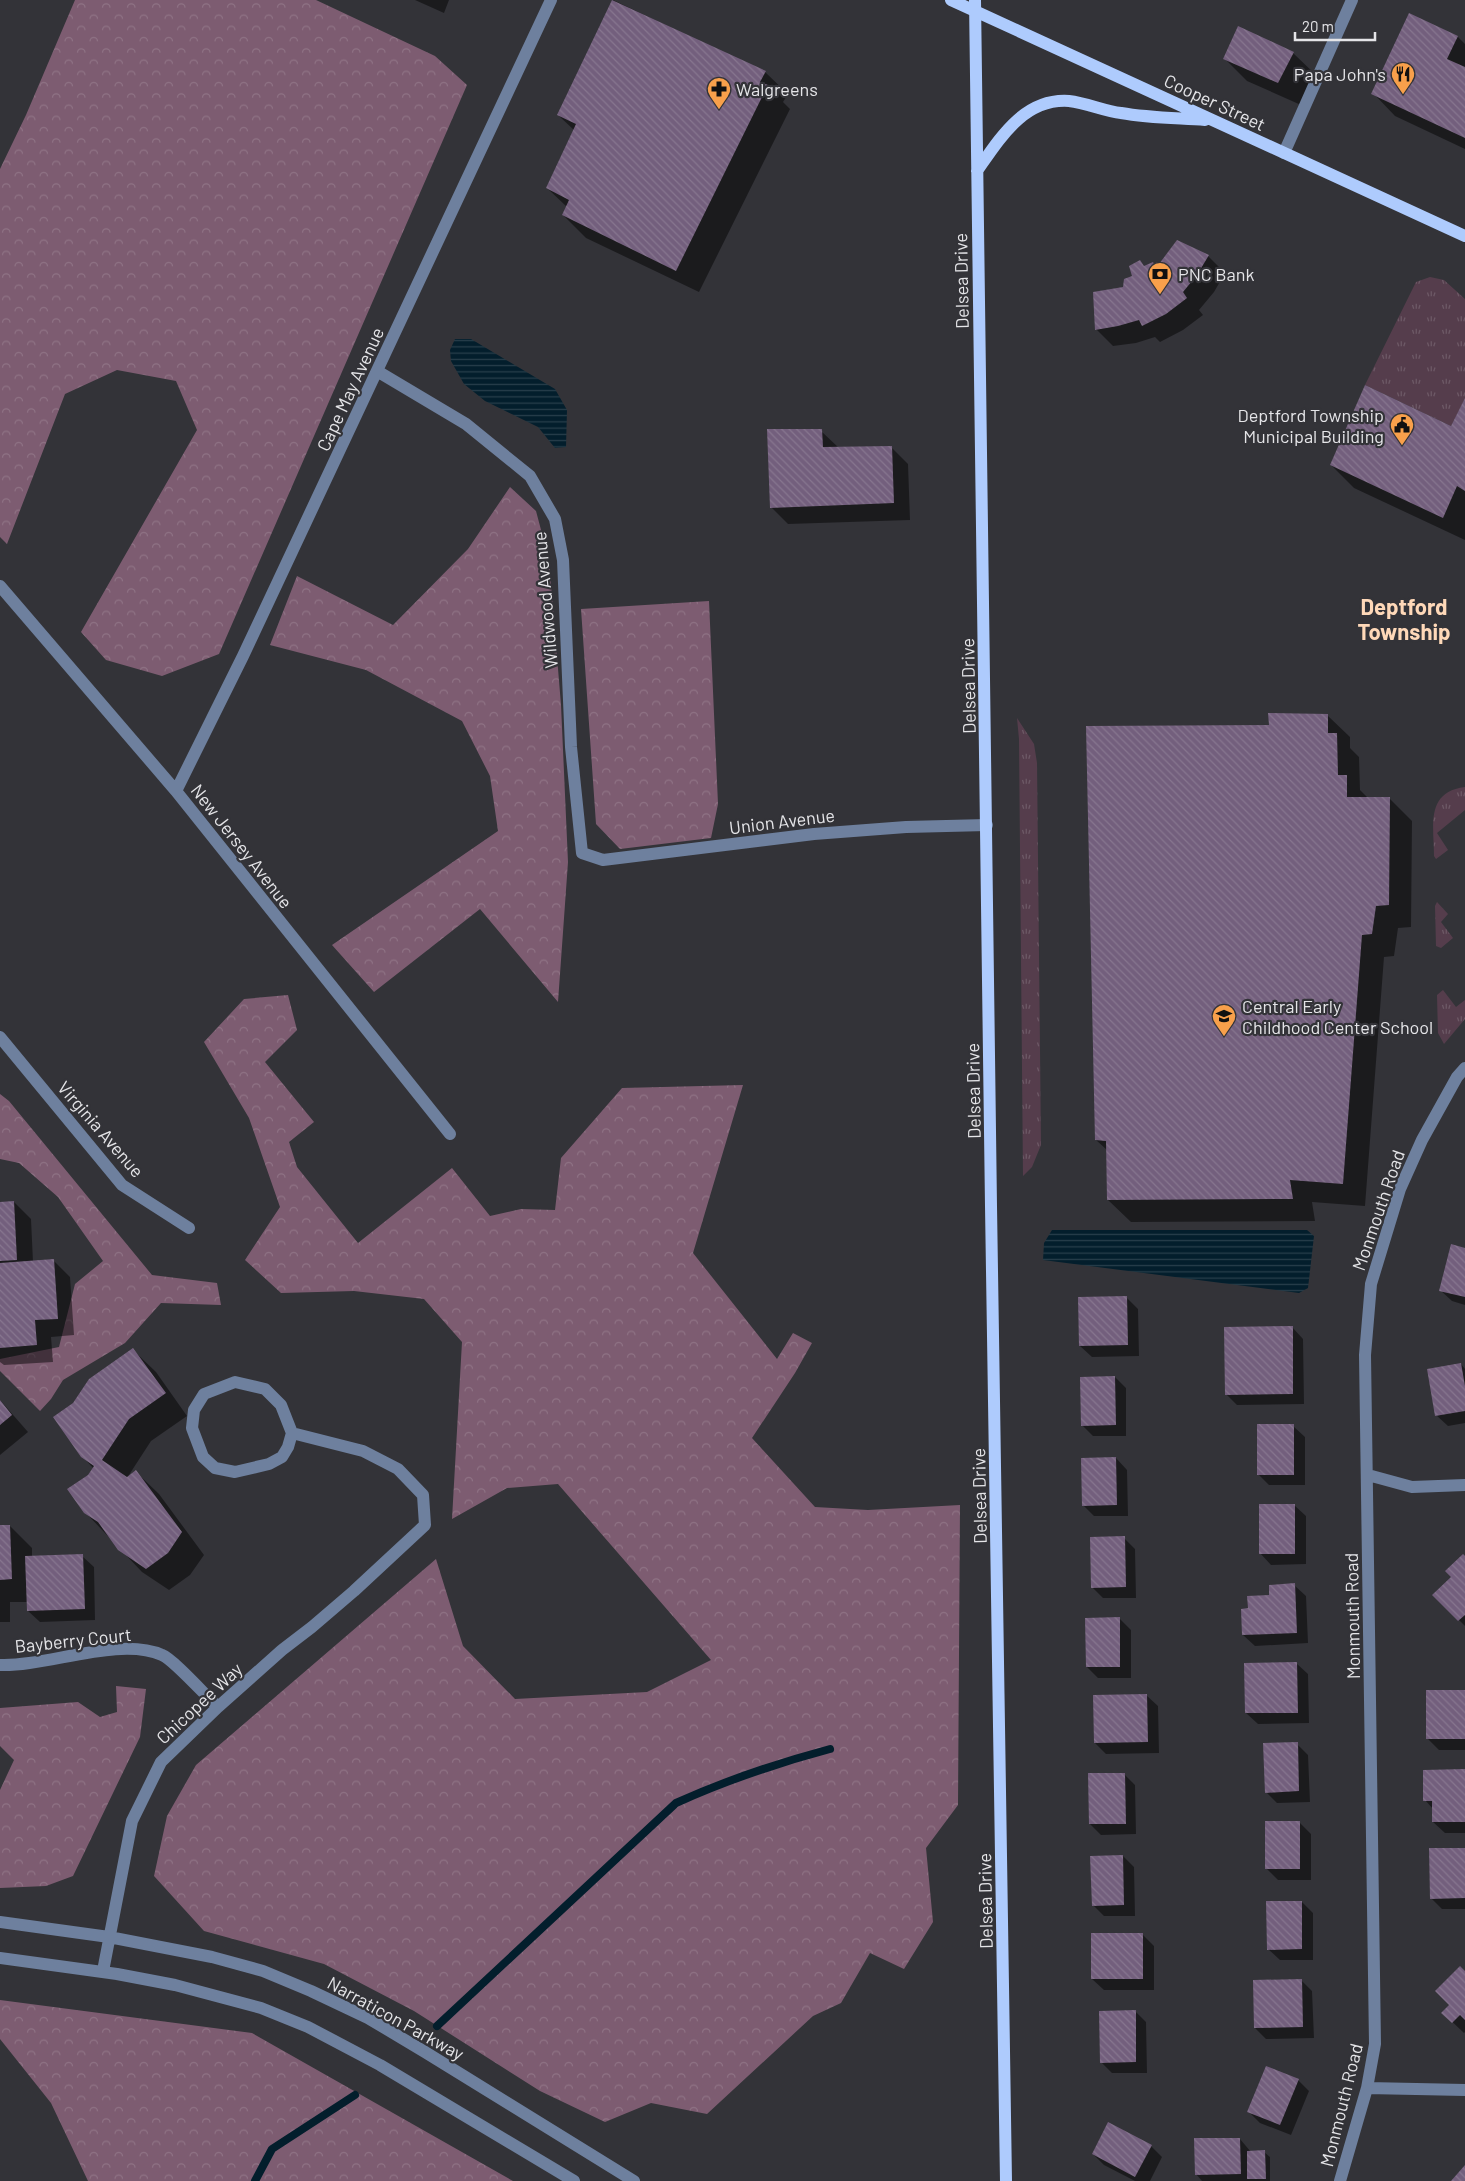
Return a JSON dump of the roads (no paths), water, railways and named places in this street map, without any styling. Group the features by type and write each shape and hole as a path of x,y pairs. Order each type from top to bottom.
{"main road":[{"name":"Cooper Street","path":"951,0 975,6 1214,121 1465,236"},
{"name":"Delsea Drive","path":"975,6 1006,2181"},
{"path":"977,171 1021,115 1052,102 1069,101 1121,113 1214,121"}],"street":[{"name":"Cape May Avenue","path":"176,791 243,656 551,0"},
{"path":"1284,153 1352,0"},
{"name":"Wildwood Avenue","path":"378,371 466,424 530,476 555,519 563,560 571,747 582,853"},
{"name":"New Jersey Avenue","path":"0,586 176,791 450,1134"},
{"name":"Union Avenue","path":"582,853 603,860 814,834 906,826 987,825"},
{"name":"Virginia Avenue","path":"0,1037 122,1185 189,1228"},
{"name":"Monmouth Road","path":"1340,2181 1367,2088 1375,2044 1365,1356 1371,1284 1400,1189 1418,1148 1456,1077 1465,1068"},
{"path":"235,1382 265,1389 281,1405 292,1433 282,1457 269,1464 235,1472 215,1468 202,1457 192,1428 194,1410 204,1394 235,1382"},
{"name":"Chicopee Way","path":"102,1972 132,1821 161,1762 218,1707 282,1650 340,1603 425,1525 423,1495 398,1469 364,1450 292,1433"},
{"path":"1368,1475 1412,1487 1465,1485"},
{"name":"Bayberry Court","path":"0,1665 138,1649 164,1655 218,1707"},
{"name":"Narraticon Parkway","path":"0,1922 109,1937 212,1957 263,1971 368,2018 634,2181"},
{"path":"0,1958 102,1972 175,1985 261,2008 308,2028 380,2065 574,2181"},
{"path":"1367,2088 1465,2090"}],"water":[{"path":"455,339 471,339 555,389 567,410 566,447 555,448 538,427 485,401 464,384 451,361 450,350"},
{"path":"1052,1230 1307,1230 1314,1236 1308,1288 1299,1293 1043,1260 1044,1243"}],"waterway":[{"path":"437,2026 676,1803 752,1773 830,1749"},
{"path":"255,2181 272,2149 355,2095"}],"place":[{"name":"Papa John's","path":"1403,95"},
{"name":"Walgreens","path":"719,110"},
{"name":"PNC Bank","path":"1160,295"},
{"name":"Deptford Township Municipal Building","path":"1402,446"},
{"name":"Central Early Childhood Center School","path":"1224,1037"}],"district":[{"name":"Deptford Township","path":"1404,618"}]}
